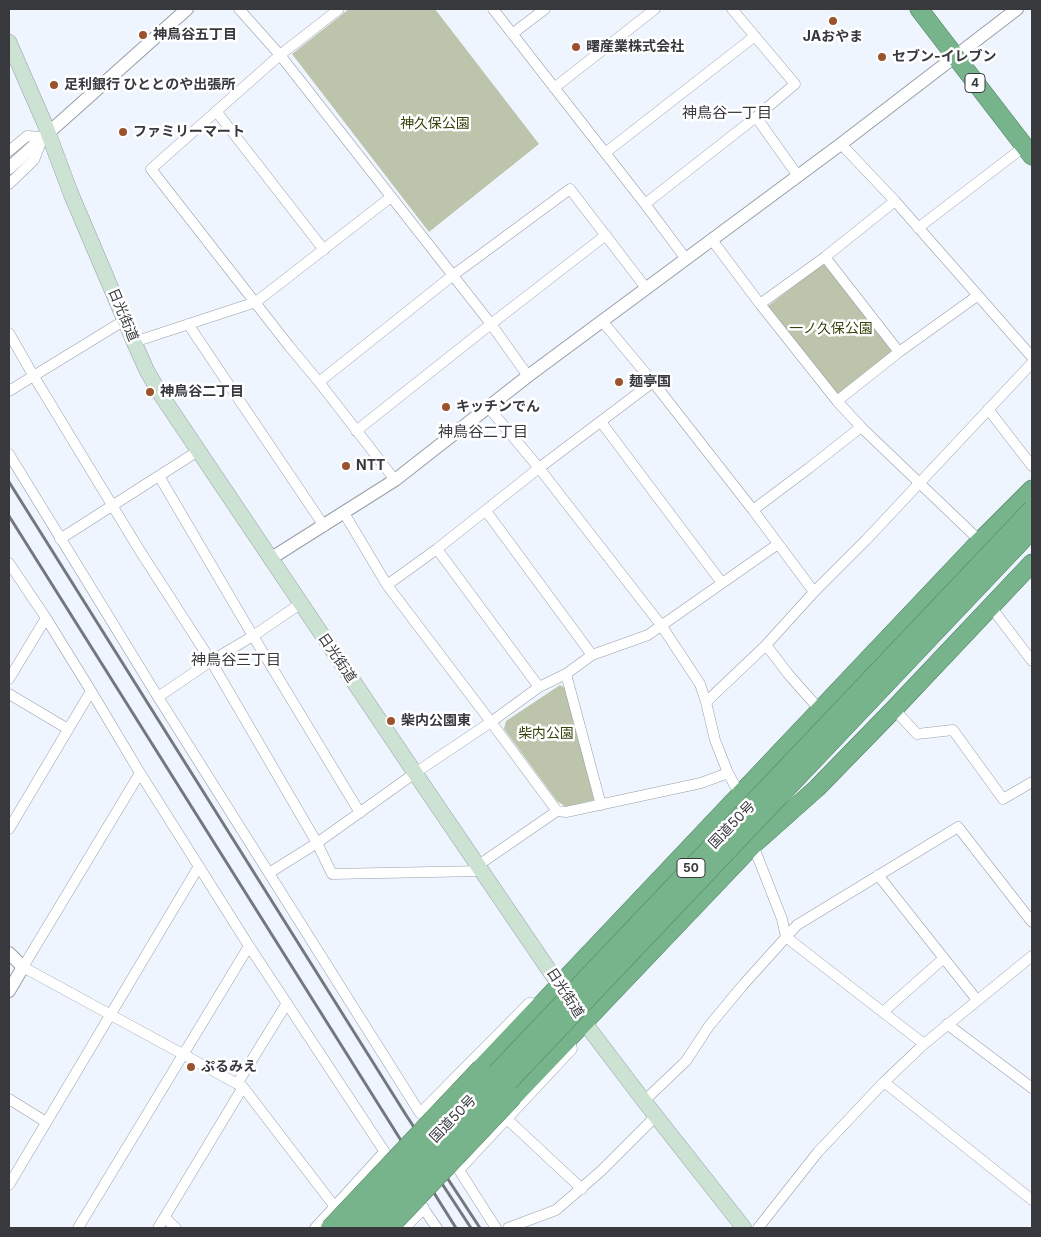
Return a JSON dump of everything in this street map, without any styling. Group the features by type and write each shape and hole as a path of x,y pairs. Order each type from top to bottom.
{"highway":[{"name":"4","path":"919,9 1029,151"},
{"path":"330,1228 540,1004 980,541 1032,489"},
{"name":"国道50号","path":"349,1228 1032,509"},
{"name":"国道50号","path":"370,1228 1032,530"},
{"path":"389,1228 753,845 817,788 1032,563"}],"main road":[{"name":"日光街道","path":"9,42 45,135 134,342 161,396 583,1022 744,1228"}],"street":[{"path":"9,168 187,9"},
{"path":"239,9 280,55 491,324 528,376"},
{"path":"339,9 280,55 151,169 395,480"},
{"path":"493,9 686,259"},
{"path":"512,34 545,9"},
{"path":"554,88 655,9"},
{"path":"645,204 796,84 732,9"},
{"path":"270,559 395,480 528,376 841,144 1017,9"},
{"path":"605,153 754,36"},
{"path":"216,111 324,250"},
{"path":"756,117 798,176"},
{"path":"9,152 27,136 45,135"},
{"path":"9,184 34,160 45,135"},
{"path":"841,144 895,201 1032,357"},
{"path":"918,228 1029,151"},
{"path":"319,382 452,276 570,189 646,288"},
{"path":"134,342 256,302 391,197"},
{"path":"760,304 895,201"},
{"path":"356,431 606,235"},
{"path":"712,240 837,401 861,427 980,541"},
{"path":"824,257 899,352"},
{"path":"837,401 899,352 977,296"},
{"path":"9,391 125,320"},
{"path":"602,321 653,382 814,592"},
{"path":"188,324 324,526"},
{"path":"9,333 112,505 211,661 317,843 332,874 479,869 557,811 566,812 701,783 728,773"},
{"path":"706,702 766,645 1032,363"},
{"path":"387,585 653,382"},
{"path":"488,407 539,468 661,625 700,684 715,740 728,773 740,795"},
{"path":"988,409 1032,466"},
{"path":"601,422 722,583"},
{"path":"752,510 861,427"},
{"path":"60,539 198,451"},
{"path":"9,454 158,697 420,1113 528,1003 540,1004"},
{"path":"159,476 360,813"},
{"path":"486,511 592,655"},
{"path":"344,513 387,585 557,811"},
{"path":"269,873 317,843 539,687 566,674 592,655 648,635 778,544"},
{"path":"436,549 539,687"},
{"path":"9,563 46,618 140,773 249,946 384,1152 437,1228"},
{"path":"158,697 300,604"},
{"path":"991,607 1032,661"},
{"path":"9,679 46,618"},
{"path":"766,645 820,710"},
{"path":"566,674 601,805"},
{"path":"9,829 91,691"},
{"path":"9,694 68,729"},
{"path":"894,709 917,734 953,730 1004,799 1032,782"},
{"path":"9,991 140,773"},
{"path":"644,1101 686,1061 709,1026 797,925 958,827 1032,922"},
{"path":"753,845 782,918 786,937 924,1044"},
{"path":"9,1185 199,866"},
{"path":"878,876 977,1000"},
{"path":"78,1228 249,946"},
{"path":"9,953 23,967 240,1086 335,1207"},
{"path":"758,1228 818,1152 884,1082 924,1044 1032,956"},
{"path":"883,1012 944,958"},
{"path":"158,1228 287,1003"},
{"path":"948,1024 1032,1088"},
{"path":"496,1228 459,1170 572,1049 569,1037"},
{"path":"884,1082 1032,1200"},
{"path":"9,1099 46,1122"},
{"path":"508,1228 556,1210 601,1172 656,1116"},
{"path":"507,1119 582,1189"},
{"path":"315,1228 384,1152"},
{"path":"405,1228 424,1208"},
{"path":"165,1218 176,1228"}],"green space":[{"name":"神久保公園","path":"349,9 435,9 539,144 429,232 292,54"},
{"name":"一ノ久保公園","path":"824,263 893,352 837,395 768,306"},
{"name":"柴内公園","path":"560,685 568,690 594,800 566,807 557,801 504,729 506,721"}],"railway":[{"path":"9,482 406,1115 480,1228"},
{"path":"9,516 456,1228"},
{"path":"437,1176 471,1228"}],"place":[{"name":"JAおやま","path":"833,21"},
{"name":"神鳥谷五丁目","path":"143,35"},
{"name":"曙産業株式会社","path":"576,47"},
{"name":"セブン-イレブン","path":"882,57"},
{"name":"足利銀行 ひととのや出張所","path":"54,85"},
{"name":"ファミリーマート","path":"123,132"},
{"name":"麺亭国","path":"619,382"},
{"name":"神鳥谷二丁目","path":"150,392"},
{"name":"キッチンでん","path":"446,407"},
{"name":"NTT","path":"346,466"},
{"name":"柴内公園東","path":"391,721"},
{"name":"ぷるみえ","path":"191,1067"}],"district":[{"name":"神鳥谷一丁目","path":"727,113"},
{"name":"神鳥谷二丁目","path":"483,432"},
{"name":"神鳥谷三丁目","path":"236,660"}]}
